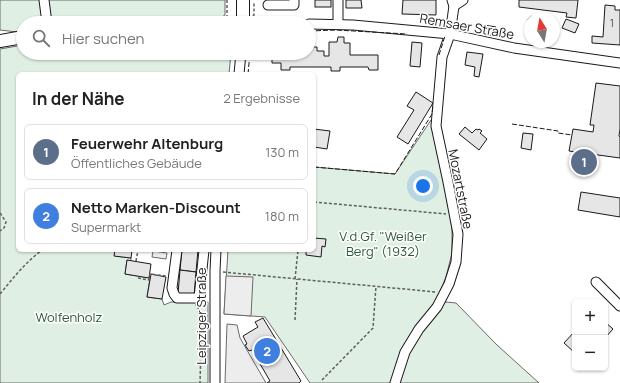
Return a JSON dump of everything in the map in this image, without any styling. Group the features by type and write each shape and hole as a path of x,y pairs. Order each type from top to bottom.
{"main road":[{"path":"243,0 243,16"},
{"path":"0,41 16,38"}],"street":[{"path":"44,0 46,16"},
{"path":"268,5 294,5 294,0"},
{"path":"338,0 338,24"},
{"path":"453,3 463,0"},
{"name":"Mozartstraße","path":"395,383 405,352 437,307 456,262 458,234 436,126 442,57 450,34 453,3"},
{"name":"Remsaer Straße","path":"316,24 383,27 450,34 514,48 620,63"},
{"path":"239,72 240,60"},
{"name":"Leipziger Straße","path":"175,252 172,288 174,294 177,298 199,298 204,252"},
{"name":"Leipziger Straße","path":"215,383 216,252"},
{"path":"596,282 620,306"}],"path":[{"path":"227,0 227,16"},
{"path":"316,202 454,215"},
{"path":"0,213 6,222 4,228 0,230"},
{"path":"0,294 15,275 33,256 39,252"},
{"path":"136,260 138,252"},
{"path":"295,320 298,252"},
{"path":"215,271 444,293"},
{"path":"138,278 149,280 150,274 169,277"},
{"path":"322,380 373,328 376,286"},
{"path":"198,306 201,345 200,383"}],"green space":[{"path":"0,0 225,0 225,15 224,16 16,16 16,32 0,30"},
{"name":"Wolfenholz","path":"16,46 16,60 230,60 229,72 16,72 16,252 115,252 115,256 131,258 131,261 127,260 125,274 150,278 147,297 162,299 164,305 171,302 195,302 196,306 200,306 201,302 208,302 208,383 0,383 0,49"},
{"name":"V.d.Gf. \"Weißer Berg\" (1932)","path":"431,120 448,197 452,230 452,253 446,277 436,301 456,303 497,345 539,383 310,383 265,317 224,314 228,252 316,252 316,167 395,174"}],"shaded area":[{"path":"153,252 167,253 166,259 152,257"},
{"path":"226,276 253,277 251,316 224,314"},
{"path":"227,324 237,325 240,338 266,383 225,383"}],"building":[{"path":"315,0 331,0 331,7 315,7"},
{"path":"346,0 361,0 362,8 346,8"},
{"path":"403,0 436,0 436,15 402,14"},
{"path":"519,0 578,0 576,18 566,17 567,13 519,7"},
{"path":"605,5 615,6 615,10 620,10 620,45 592,43 592,36 603,37"},
{"path":"566,19 579,24 575,33 562,28"},
{"path":"484,25 496,27 495,36 483,34"},
{"path":"338,37 344,37 344,43 350,43 350,55 378,55 378,70 369,70 368,67 340,67 340,71 331,71 331,67 290,67 290,70 281,70 281,63 272,63 272,60 316,60 316,47 317,51 324,51 324,56 329,56 329,42 337,42"},
{"path":"412,42 422,43 420,67 410,66"},
{"path":"467,52 483,54 479,77 474,76 475,67 465,65"},
{"path":"596,83 620,86 620,158 569,151 573,129 593,132 594,125 590,125"},
{"path":"416,92 433,103 408,144 397,137 414,110 407,106"},
{"path":"465,127 472,133 476,129 479,129 482,131 480,133 487,139 479,150 459,134"},
{"path":"316,129 330,131 327,149 316,147"},
{"path":"523,133 533,134 531,150 521,148"},
{"path":"581,192 620,198 620,217 578,210"},
{"path":"316,238 326,239 325,247 322,246 321,257 306,255 306,252 316,252"},
{"path":"115,252 132,252 131,258 114,256"},
{"path":"182,252 198,252 196,272 180,270"},
{"path":"127,260 151,264 149,278 125,274"},
{"path":"180,270 196,272 194,296 178,294"},
{"path":"151,274 166,277 162,299 147,297"},
{"path":"263,318 301,381 299,383 267,383 270,381 252,350 249,351 245,345 247,344 243,336 258,327 255,322"},
{"path":"608,325 613,329 608,335"},
{"path":"572,334 572,350 564,343"}],"fence":[{"path":"316,31 336,30 407,34"},
{"path":"439,55 445,36"},
{"path":"248,72 249,60"},
{"path":"316,167 395,174 432,114 433,105"},
{"path":"512,124 558,131 558,133 572,135"}],"place":[{"name":"Feuerwehr Altenburg","path":"584,162"},
{"name":"Netto Marken-Discount","path":"267,351"}]}
